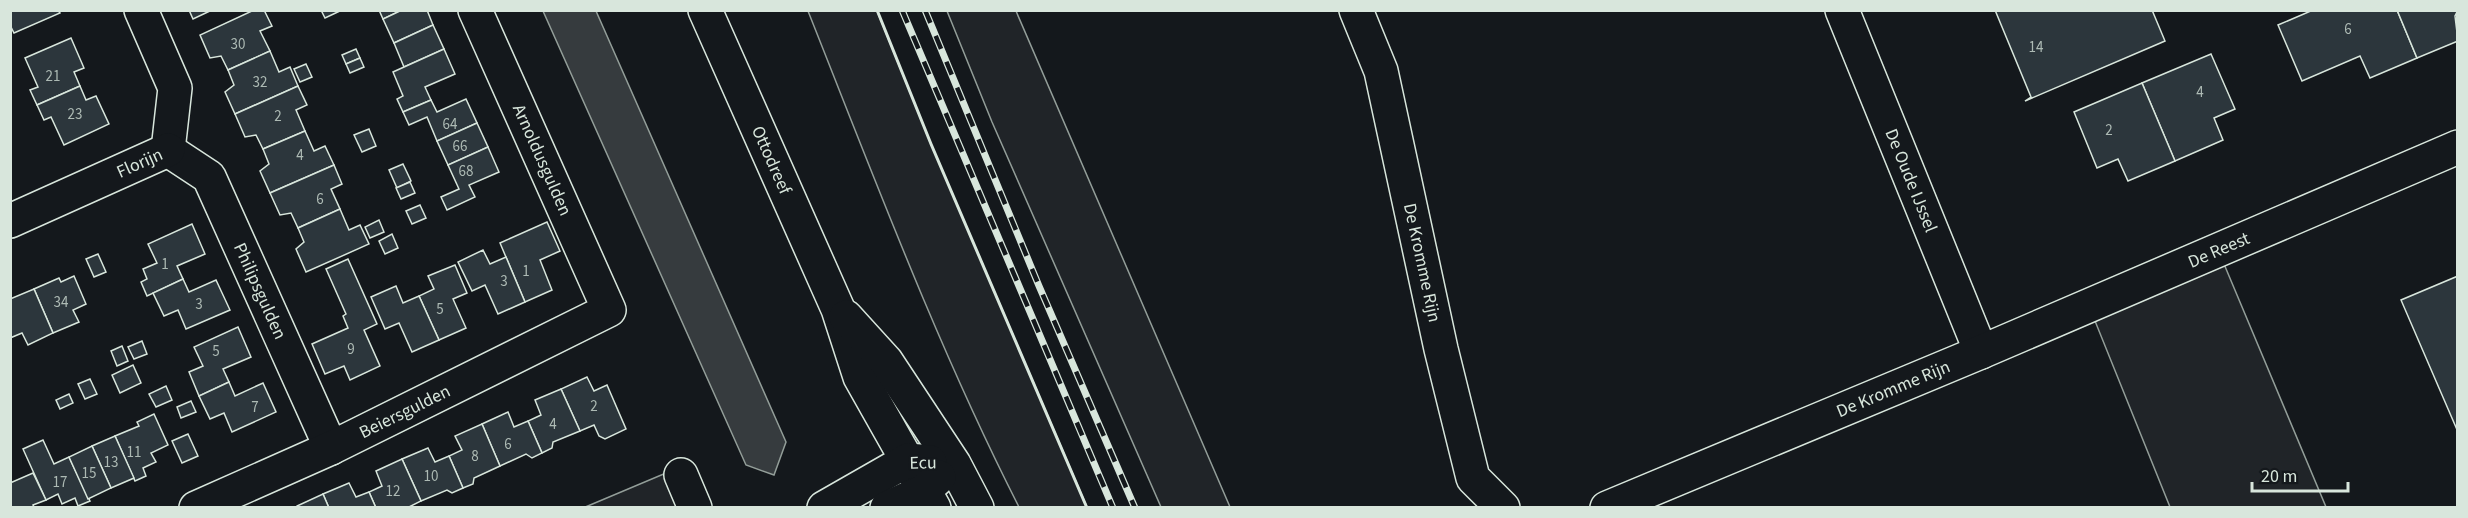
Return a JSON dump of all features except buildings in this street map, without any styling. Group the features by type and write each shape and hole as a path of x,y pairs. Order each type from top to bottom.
{"street":[{"name":"Florijn","path":"10,221 168,150 175,88 141,10"},
{"name":"Arnoldusgulden","path":"475,10 609,310"},
{"name":"Ottodreef","path":"705,10 838,309 860,378 929,499"},
{"name":"De Kromme Rijn","path":"1356,10 1381,71 1440,349 1473,478 1503,507"},
{"name":"De Oude IJssel","path":"1842,10 1981,352"},
{"name":"De Reest","path":"1981,352 2457,147"},
{"name":"Philipsgulden","path":"168,150 208,177 331,448"},
{"name":"Ottodreef","path":"838,309 886,361 954,464 977,507"},
{"name":"Beiersgulden","path":"196,507 331,448 609,310"},
{"name":"De Kromme Rijn","path":"1606,507 1981,352"},
{"name":"Ecu","path":"824,507 908,460 954,464"},
{"name":"Ecu","path":"868,506 929,499 954,464"},
{"path":"681,475 695,507"}],"shaded area":[{"path":"543,11 596,11 786,442 774,475 746,465"},
{"path":"808,11 877,11 931,144 1087,507 1019,507 989,447 934,324"},
{"path":"947,11 1016,11 1230,507 1161,507 992,122"},
{"path":"2224,264 2326,507 2170,507 2095,321"},
{"path":"666,473 682,508 583,508"}],"railway":[{"path":"902,10 1113,508"},
{"path":"925,10 1039,286 1135,508"}],"wall":[{"path":"877,10 931,144 1087,508"}]}
